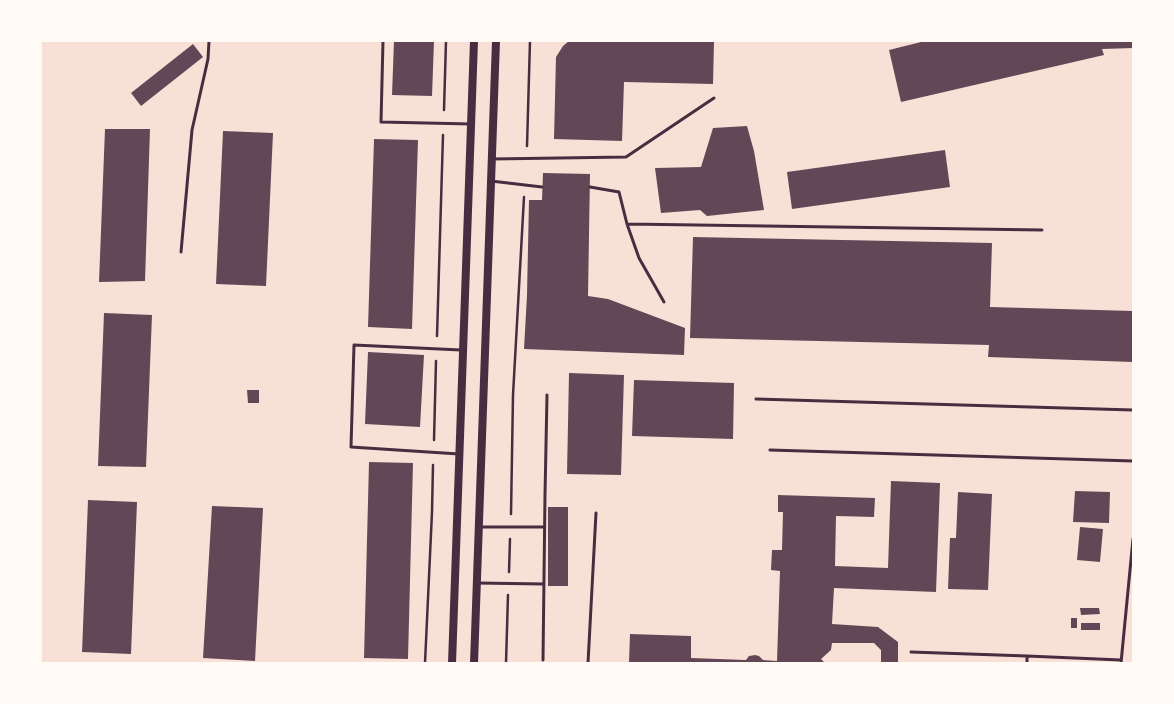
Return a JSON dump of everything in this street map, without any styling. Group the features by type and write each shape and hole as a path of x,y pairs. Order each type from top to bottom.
{"main road":[{"path":"452,663 474,41"},
{"path":"474,663 496,41"}],"lane":[{"path":"181,252 192,130 208,59 209,41"},
{"path":"383,41 382,122 471,124"},
{"path":"492,159 626,157 714,98"},
{"path":"491,181 542,187"},
{"path":"590,187 619,192 627,224 639,258 664,302"},
{"path":"627,224 1042,230"},
{"path":"460,454 351,447 354,344 463,350"},
{"path":"543,660 547,395"},
{"path":"756,399 1133,410"},
{"path":"770,450 1133,461"},
{"path":"588,663 596,513"},
{"path":"479,527 544,527"},
{"path":"911,652 1027,656 1121,662 1133,539"},
{"path":"477,583 544,584"},
{"path":"1027,656 1027,663"}],"path":[{"path":"526,159 530,41"},
{"path":"513,395 524,185"}],"building":[{"path":"394,41 434,41 432,96 392,95"},
{"path":"569,41 714,42 713,84 624,82 622,141 554,139 556,57 563,46"},
{"path":"925,41 1133,41 1133,48 1102,49 1104,55 901,102 889,50"},
{"path":"193,44 203,57 141,106 131,93"},
{"path":"747,126 754,151 764,210 707,216 700,210 661,213 655,168 701,167 713,128"},
{"path":"105,129 150,129 145,281 99,282"},
{"path":"223,131 273,133 266,286 216,284"},
{"path":"374,139 418,140 412,329 368,327"},
{"path":"945,150 950,187 792,209 787,172"},
{"path":"543,173 590,174 588,296 608,299 685,328 684,355 524,349 529,200 542,200"},
{"path":"693,237 992,243 990,307 1133,311 1133,362 988,357 989,345 690,338"},
{"path":"104,313 152,315 146,467 98,466"},
{"path":"368,352 424,355 420,427 365,424"},
{"path":"569,373 624,375 621,475 567,474"},
{"path":"634,380 734,383 733,439 632,436"},
{"path":"247,390 259,390 259,403 248,403"},
{"path":"369,462 413,463 408,659 364,658"},
{"path":"891,481 940,483 936,592 834,588 832,624 878,627 898,642 898,663 881,663 881,650 874,643 832,643 831,650 821,659 825,663 629,663 630,634 691,636 691,658 746,660 749,656 755,655 759,656 763,660 777,661 780,571 771,570 772,550 782,550 783,512 778,512 778,495 875,498 874,517 836,516 835,566 888,568"},
{"path":"1075,491 1110,492 1109,523 1073,522"},
{"path":"958,492 992,494 988,590 948,589 950,538 956,538"},
{"path":"88,500 137,502 131,654 82,652"},
{"path":"212,506 263,508 255,661 203,658"},
{"path":"548,507 568,507 568,586 548,586"},
{"path":"1080,527 1103,529 1100,562 1077,560"},
{"path":"1080,608 1099,608 1100,614 1081,615"},
{"path":"1071,618 1077,618 1077,628 1071,628"},
{"path":"1081,623 1100,623 1100,630 1081,630"}]}
